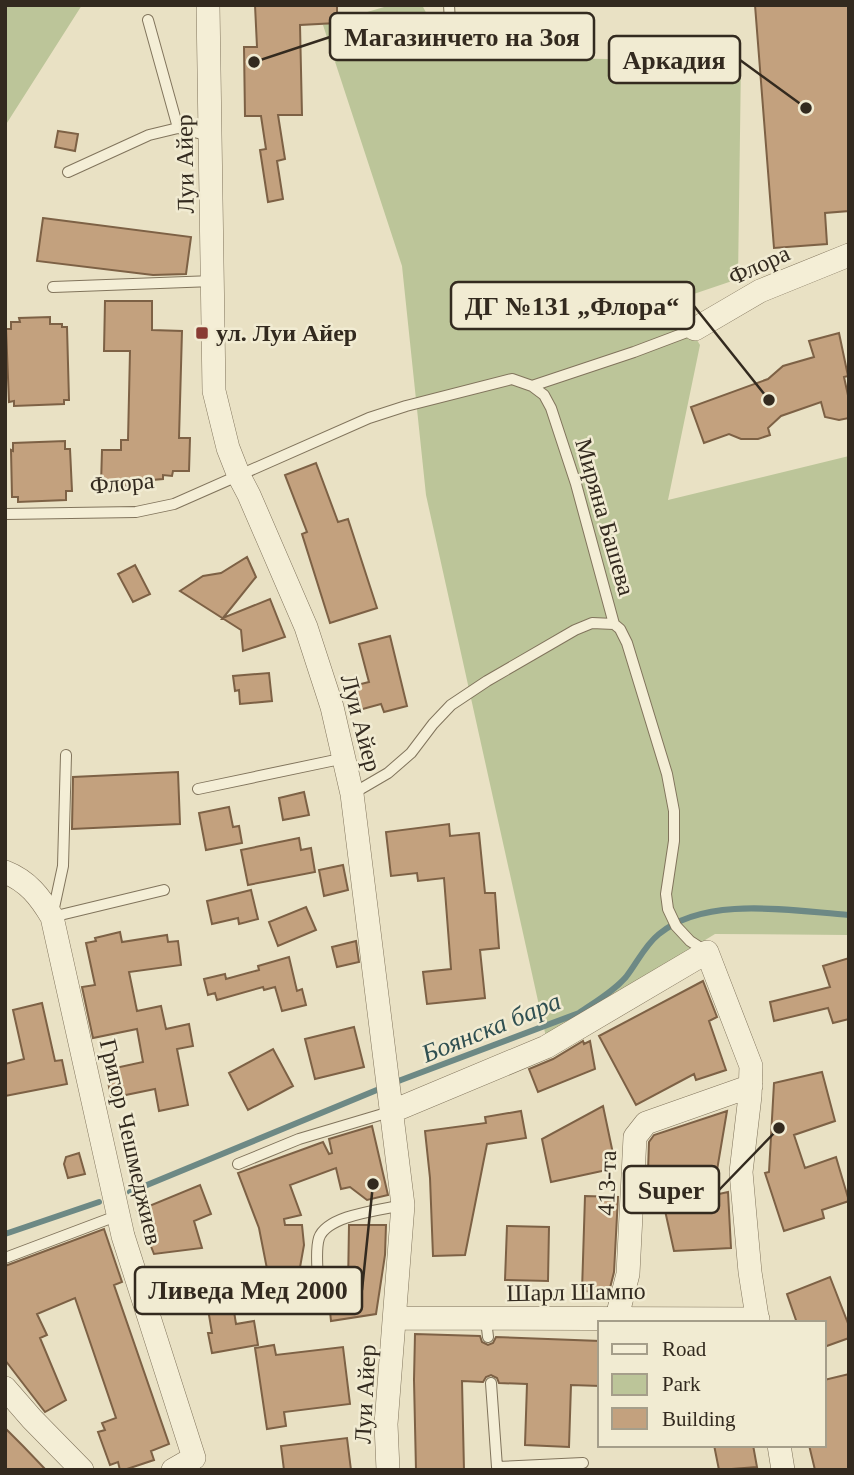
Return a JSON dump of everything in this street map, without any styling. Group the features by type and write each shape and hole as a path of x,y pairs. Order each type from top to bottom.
{"street":[{"name":"Луи Айер","path":"208,5 215,391 228,448 306,627 345,758 391,1094 403,1205 386,1424 388,1470"},
{"name":"Флора","path":"695,329 760,291 849,255"},
{"name":"Григор Чешмеджиев","path":"5,872 15,876 37,893 52,917 124,1236 194,1458 173,1470"},
{"path":"391,1094 545,1046 698,947 751,1066 741,1172 750,1272 758,1321"},
{"name":"413-та","path":"617,1317 628,1274 635,1137 646,1123 751,1086"},
{"name":"Шарл Шампо","path":"396,1318 487,1328 617,1317 758,1321"},
{"path":"5,1388 82,1470"},
{"path":"779,1447 783,1470"}],"lane":[{"path":"449,5 450,22"},
{"path":"148,20 178,128"},
{"path":"68,172 149,135 178,128 210,136"},
{"path":"53,287 213,281"},
{"path":"239,476 369,418 512,379 532,386 695,329"},
{"name":"Миряна Башева","path":"532,386 544,395 551,408 576,484 614,624 620,629 631,655 667,774 674,811 674,841 666,894 668,909 676,926 698,947"},
{"name":"Флора","path":"5,513 152,510 199,495 239,476"},
{"path":"352,794 388,773 404,760 452,705 487,681 575,630 592,623 614,624"},
{"path":"66,755 63,866 52,917 164,890"},
{"path":"198,789 345,758"},
{"path":"238,1164 299,1139 391,1094"},
{"path":"632,1203 712,1183"},
{"path":"317,1282 318,1239 329,1224 403,1205"},
{"path":"5,1258 119,1215"},
{"path":"491,1382 497,1467 583,1463"}],"green space":[{"path":"5,5 82,5 5,126"},
{"path":"391,5 422,5 439,37 469,57 741,61 738,279 676,300 681,314 700,345 668,500 849,456 849,935 715,934 546,1037 426,495 402,266 323,25"}],"building":[{"path":"255,5 337,5 337,23 300,25 302,115 278,115 285,159 277,161 283,199 268,202 260,150 266,149 261,116 245,116 244,47 257,47"},
{"path":"755,5 849,5 849,211 825,213 827,244 774,248"},
{"path":"58,131 78,134 75,151 55,147"},
{"path":"43,218 191,237 186,274 153,275 37,261"},
{"path":"105,301 152,301 152,330 182,331 179,438 190,438 189,471 173,471 172,476 163,475 163,479 152,480 152,483 144,482 143,486 101,485 102,450 121,450 121,440 128,440 130,351 104,351"},
{"path":"50,317 50,324 67,327 69,400 64,400 64,404 14,406 14,401 9,402 6,329 11,329 11,322 20,322 19,318"},
{"path":"839,333 848,376 844,377 849,400 849,418 839,420 825,417 821,402 781,416 768,428 770,435 758,439 741,439 729,434 704,443 691,407 768,379 783,366 814,357 809,341"},
{"path":"65,441 65,449 70,449 72,491 66,491 66,500 18,502 18,497 12,497 13,443"},
{"path":"316,463 338,522 348,519 377,608 330,623 302,534 307,532 285,475"},
{"path":"247,557 256,577 223,618 270,599 285,637 243,651 241,630 180,591 203,576 221,573"},
{"path":"135,565 150,594 133,602 118,574"},
{"path":"390,636 407,706 384,712 381,704 359,710 353,686 369,682 359,644"},
{"path":"269,673 272,701 240,704 239,690 235,691 233,676"},
{"path":"178,772 180,824 72,829 73,777"},
{"path":"304,792 309,815 283,820 279,798"},
{"path":"229,807 233,827 239,826 242,843 206,850 199,813"},
{"path":"449,824 450,836 479,833 485,893 495,893 499,948 480,950 485,998 427,1004 423,972 451,969 444,878 418,881 417,873 391,876 386,832"},
{"path":"299,838 301,850 311,848 315,872 248,885 241,850"},
{"path":"343,865 348,890 324,896 319,870"},
{"path":"251,890 258,919 239,924 238,918 212,924 207,901"},
{"path":"306,907 316,930 278,946 269,922"},
{"path":"120,932 122,942 167,935 168,942 178,941 181,965 129,972 137,1011 161,1006 166,1029 189,1024 193,1046 177,1049 188,1105 159,1111 155,1089 111,1098 106,1070 143,1062 137,1029 93,1038 82,987 95,985 86,943"},
{"path":"356,941 359,962 337,967 332,947"},
{"path":"289,957 297,991 302,989 306,1005 282,1011 275,987 264,990 263,987 217,1000 215,993 208,995 204,979 225,974 226,979 259,970 258,966"},
{"path":"849,958 849,1019 833,1023 828,1008 774,1021 770,1002 830,987 823,966"},
{"path":"703,981 717,1017 709,1021 726,1070 696,1080 694,1074 636,1105 599,1036"},
{"path":"42,1003 55,1061 62,1060 67,1084 5,1096 5,1064 24,1059 13,1010"},
{"path":"354,1027 364,1067 315,1079 305,1039"},
{"path":"583,1041 584,1044 590,1041 595,1069 538,1092 529,1069 553,1059"},
{"path":"273,1049 293,1086 248,1110 229,1073"},
{"path":"822,1072 835,1121 794,1135 805,1168 836,1157 849,1201 822,1210 824,1218 784,1231 765,1173 769,1172 774,1083"},
{"path":"603,1106 616,1168 551,1182 542,1139"},
{"path":"521,1111 526,1138 487,1144 465,1255 433,1256 425,1131 486,1123 485,1117"},
{"path":"727,1111 716,1176 691,1180 659,1177 648,1171 649,1142 654,1135"},
{"path":"372,1126 388,1195 367,1200 350,1187 341,1189 336,1168 290,1185 301,1215 284,1219 285,1225 302,1225 304,1245 299,1273 269,1279 259,1228 238,1173 323,1142 329,1154 332,1153 329,1139"},
{"path":"79,1153 85,1174 68,1178 64,1164 66,1157"},
{"path":"200,1185 211,1214 194,1221 202,1248 154,1254 137,1211"},
{"path":"728,1192 731,1248 674,1251 664,1206"},
{"path":"585,1196 618,1197 614,1272 609,1292 582,1291"},
{"path":"349,1225 386,1225 385,1255 376,1314 331,1321 330,1311 322,1312 319,1291 348,1286"},
{"path":"507,1226 549,1227 548,1281 505,1280"},
{"path":"104,1229 122,1282 114,1285 169,1444 151,1451 154,1460 124,1470 120,1470 118,1462 110,1465 98,1432 105,1430 102,1423 116,1418 75,1298 37,1314 47,1335 40,1338 66,1400 45,1412 5,1360 5,1266"},
{"path":"830,1277 849,1326 849,1338 826,1346 826,1321 796,1321 787,1294"},
{"path":"232,1299 236,1324 254,1321 258,1345 212,1353 207,1303"},
{"path":"415,1334 480,1336 482,1342 488,1345 493,1343 496,1337 598,1341 598,1386 571,1385 569,1447 525,1445 527,1384 499,1383 497,1378 491,1375 483,1382 462,1381 464,1470 416,1470"},
{"path":"274,1345 276,1355 343,1347 350,1404 284,1412 286,1426 267,1429 255,1348"},
{"path":"849,1374 849,1470 815,1470 809,1447 826,1447 826,1380"},
{"path":"5,1428 23,1446 46,1470 5,1470"},
{"path":"347,1438 351,1470 284,1470 281,1446"},
{"path":"714,1447 753,1447 757,1467 719,1470"}],"waterway":[{"name":"Боянска бара","path":"130,1192 401,1080 579,1013 621,982 654,938 678,922 700,914 750,908 849,915"},
{"name":"Боянска бара","path":"5,1234 99,1202"}],"place":[{"name":"Магазинчето на Зоя","path":"254,62"},
{"name":"Аркадия","path":"806,108"},
{"name":"ул. Луи Айер","path":"202,333"},
{"name":"ДГ №131 „Флора“","path":"769,400"},
{"name":"Super","path":"779,1128"},
{"name":"Ливеда Мед 2000","path":"373,1184"}]}
